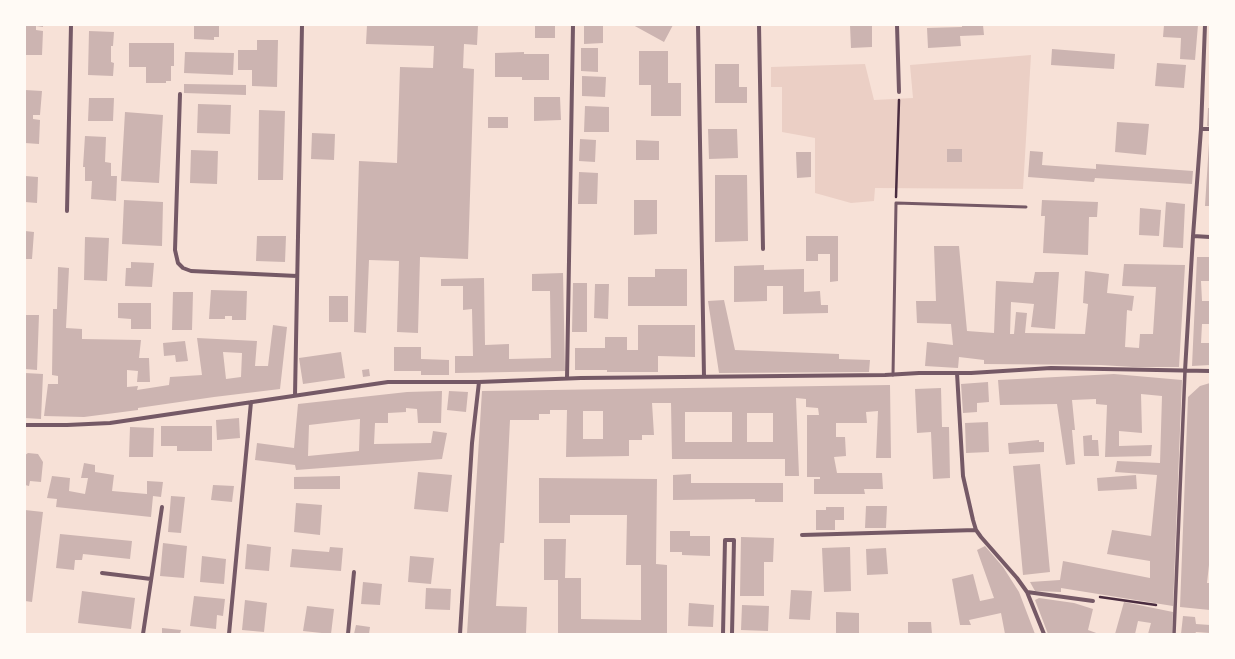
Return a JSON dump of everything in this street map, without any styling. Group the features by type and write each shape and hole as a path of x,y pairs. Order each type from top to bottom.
{"street":[{"path":"67,211 71,25"},
{"path":"295,395 302,25"},
{"path":"567,378 573,25"},
{"path":"698,25 704,377"},
{"path":"760,25 763,249"},
{"path":"897,25 899,92"},
{"path":"1174,634 1185,371 1201,129 1205,25"},
{"path":"180,94 175,250 176,259 181,266 191,271 297,276"},
{"path":"1201,129 1210,129"},
{"path":"1193,236 1210,237"},
{"path":"25,425 59,426 110,423 388,382 479,382 567,378 892,375 1051,368 1185,371 1210,370"},
{"path":"957,373 963,476 971,516 976,530 1027,592 1044,634"},
{"path":"460,634 472,444 479,382"},
{"path":"229,634 251,402"},
{"path":"143,634 162,507"},
{"path":"802,535 976,530"},
{"path":"723,634 725,540 734,540 732,634"},
{"path":"348,634 354,572"},
{"path":"102,573 151,579"},
{"path":"1027,592 1093,601"}],"lane":[{"path":"892,375 896,203 1026,207"}],"path":[{"path":"896,203 899,92"},
{"path":"1093,601 1095,596 1156,605"}],"shaded area":[{"path":"1031,55 1023,189 875,188 874,201 851,203 815,193 815,138 782,132 782,87 771,87 771,67 865,64 874,100 913,98 910,65"}],"building":[{"path":"25,25 43,25 43,27 36,26 36,30 43,31 42,55 25,55"},
{"path":"194,25 219,25 219,37 214,37 214,40 194,39"},
{"path":"367,25 478,25 477,45 464,44 463,68 474,69 468,259 420,257 418,333 397,332 399,261 369,260 366,333 354,332 359,161 397,163 400,67 433,68 434,46 366,44"},
{"path":"535,25 555,25 555,38 535,38"},
{"path":"584,25 603,25 603,43 584,44"},
{"path":"633,25 673,25 664,42"},
{"path":"850,25 872,25 872,47 851,48"},
{"path":"962,25 983,25 984,35 960,36 961,46 928,48 927,28 962,27"},
{"path":"1164,25 1198,25 1195,60 1180,59 1181,38 1163,37"},
{"path":"89,31 114,32 113,46 111,46 111,62 114,63 113,76 88,75"},
{"path":"257,40 278,40 277,87 252,86 252,70 238,70 238,50 257,50"},
{"path":"129,43 174,43 174,66 171,66 171,81 166,81 166,83 146,83 146,67 129,67"},
{"path":"581,48 598,48 598,72 581,71"},
{"path":"1052,49 1115,54 1114,69 1051,65"},
{"path":"639,51 668,51 668,83 681,83 681,116 651,116 651,85 639,85"},
{"path":"185,52 234,53 233,75 184,73"},
{"path":"524,52 524,54 549,54 549,80 522,80 522,77 495,77 495,53"},
{"path":"1157,63 1186,65 1184,88 1155,86"},
{"path":"715,64 739,64 739,87 747,87 747,103 715,103"},
{"path":"582,76 606,77 605,97 582,96"},
{"path":"184,84 246,85 246,95 184,93"},
{"path":"25,90 42,91 40,115 33,115 33,119 40,120 39,144 25,143"},
{"path":"534,97 560,97 561,120 534,121"},
{"path":"89,98 114,98 113,121 88,121"},
{"path":"198,104 231,105 230,134 197,133"},
{"path":"585,106 609,107 609,132 584,132"},
{"path":"1208,108 1210,108 1210,127 1207,126"},
{"path":"259,110 285,111 283,180 258,180"},
{"path":"125,112 163,115 159,183 121,181"},
{"path":"488,117 508,117 508,128 488,128"},
{"path":"1117,122 1149,124 1146,155 1115,152"},
{"path":"708,129 737,129 738,158 709,159"},
{"path":"312,133 335,134 334,160 311,159"},
{"path":"85,136 106,137 105,162 111,163 111,176 117,176 116,201 91,199 92,181 85,181 85,167 83,167"},
{"path":"580,139 596,140 595,162 579,161"},
{"path":"636,140 659,141 659,160 636,160"},
{"path":"1209,143 1210,206 1205,206"},
{"path":"947,149 962,149 962,162 947,162"},
{"path":"191,150 218,151 217,184 190,183"},
{"path":"1030,151 1043,152 1042,165 1096,169 1096,164 1193,171 1192,184 1095,178 1094,182 1028,177"},
{"path":"796,152 811,152 811,177 797,178"},
{"path":"579,172 598,173 597,204 578,204"},
{"path":"715,175 747,175 748,241 715,242"},
{"path":"25,176 38,177 37,203 25,202"},
{"path":"124,200 163,202 162,246 122,244"},
{"path":"634,200 657,200 657,234 634,235"},
{"path":"1042,200 1098,202 1097,217 1089,217 1088,255 1043,253 1045,216 1041,216"},
{"path":"1166,202 1185,204 1183,248 1163,247"},
{"path":"1140,208 1161,210 1159,236 1139,235"},
{"path":"25,231 34,232 32,259 25,259"},
{"path":"257,236 286,236 285,262 256,261"},
{"path":"806,236 838,236 838,281 830,282 830,254 818,254 818,261 806,261"},
{"path":"85,237 109,238 107,281 84,280"},
{"path":"934,246 959,246 967,331 994,333 996,281 1033,283 1035,272 1059,272 1055,329 1031,327 1034,304 1011,302 1010,334 1014,334 1016,312 1027,313 1025,333 1085,334 1088,304 1083,303 1085,271 1109,274 1107,293 1134,296 1132,311 1127,310 1125,347 1139,348 1140,334 1153,334 1156,287 1122,286 1124,264 1185,265 1179,367 984,364 984,360 959,357 958,368 925,366 927,342 953,345 951,324 917,323 916,301 936,301"},
{"path":"1197,257 1210,257 1210,281 1201,281 1202,301 1210,301 1210,324 1202,324 1201,343 1210,343 1210,365 1192,366"},
{"path":"131,262 154,263 152,287 125,286 126,268 131,268"},
{"path":"764,265 764,270 804,269 804,292 820,291 821,305 828,305 828,313 783,314 783,286 767,286 767,301 734,302 734,266"},
{"path":"58,267 69,268 66,328 82,329 82,339 141,340 139,358 149,358 150,382 137,382 138,371 127,370 127,387 138,386 137,390 169,385 170,377 202,375 197,338 257,341 255,366 268,366 273,325 287,327 280,389 214,397 138,408 138,410 84,417 44,416 48,384 58,384 58,376 52,375 53,309 57,309","holes":["223,352 242,353 241,377 226,379"]},
{"path":"655,269 687,269 687,306 628,306 628,277 655,277"},
{"path":"563,273 565,371 455,373 455,356 473,356 472,309 463,310 463,286 441,286 441,279 484,278 485,345 509,344 509,359 551,358 550,291 532,291 532,274"},
{"path":"573,283 587,283 587,332 572,332"},
{"path":"595,284 609,284 608,319 594,318"},
{"path":"211,290 247,291 246,320 232,320 232,316 225,316 225,319 209,319"},
{"path":"173,292 193,292 192,330 172,330"},
{"path":"329,296 348,296 348,322 329,322"},
{"path":"724,300 735,350 839,354 839,359 870,360 869,372 719,373 708,301"},
{"path":"118,303 151,303 151,329 131,329 131,319 118,318"},
{"path":"25,315 39,315 37,370 25,369"},
{"path":"638,325 695,325 695,357 658,356 658,372 607,372 607,370 575,370 575,348 605,348 605,337 627,337 627,350 638,350"},
{"path":"185,341 188,361 176,362 175,355 164,356 163,343"},
{"path":"394,347 421,347 421,359 449,360 449,375 421,375 421,371 394,371"},
{"path":"341,352 345,378 303,384 299,358"},
{"path":"369,369 370,376 363,377 362,370"},
{"path":"25,373 43,374 41,419 25,418"},
{"path":"1114,374 1182,380 1173,606 1061,588 1061,592 1035,591 1030,582 1060,580 1063,561 1150,578 1150,561 1107,554 1112,530 1151,536 1157,475 1115,472 1117,461 1160,463 1162,396 1141,394 1142,433 1119,431 1119,446 1152,445 1151,456 1105,457 1107,405 1096,404 1096,399 1072,400 1075,430 1072,430 1075,464 1066,465 1057,404 1000,405 998,380"},
{"path":"988,382 989,402 977,403 977,412 963,413 961,384"},
{"path":"1210,383 1210,565 1207,583 1210,583 1210,610 1180,607 1188,397 1200,386"},
{"path":"890,385 891,458 876,458 878,411 866,412 867,423 836,423 836,437 845,437 846,456 834,457 837,473 882,473 883,489 864,489 865,494 814,494 814,479 820,479 820,477 807,477 807,415 819,415 818,408 806,407 806,399 796,398 799,476 785,476 785,459 672,459 671,403 652,403 654,435 642,435 642,440 629,440 629,456 566,457 567,410 550,410 550,414 539,414 539,420 510,420 504,543 500,543 496,606 527,607 526,634 467,634 482,391","holes":["583,411 603,411 603,439 583,439","685,412 732,412 732,442 685,442","747,413 773,413 773,442 747,442"]},
{"path":"941,388 942,427 949,427 950,478 933,479 931,432 917,433 915,389"},
{"path":"442,391 441,423 418,423 417,409 406,408 406,412 388,413 388,423 375,423 374,444 431,443 433,431 447,433 442,459 296,470 295,465 255,460 257,443 294,448 298,404 407,392","holes":["360,419 359,451 308,456 309,425"]},
{"path":"449,391 468,392 466,412 447,410"},
{"path":"239,418 240,438 217,440 216,420"},
{"path":"988,422 989,452 966,453 965,423"},
{"path":"161,426 212,426 212,451 177,451 177,446 161,446"},
{"path":"130,427 154,428 153,457 129,457"},
{"path":"1092,435 1092,440 1098,440 1099,456 1084,456 1083,436"},
{"path":"1039,440 1039,442 1044,442 1044,452 1009,454 1008,443"},
{"path":"28,453 38,454 43,462 41,482 30,481 29,486 25,485 25,455"},
{"path":"84,463 95,465 95,472 114,475 112,491 147,494 147,481 163,482 161,497 153,496 151,517 56,507 57,499 47,498 52,476 70,478 69,491 85,494 88,478 81,478"},
{"path":"1040,464 1050,572 1023,575 1013,466"},
{"path":"418,472 452,475 448,512 414,509"},
{"path":"691,474 691,483 783,483 783,502 755,502 755,499 673,500 673,475"},
{"path":"1136,475 1137,489 1098,491 1097,478"},
{"path":"340,476 340,489 294,489 294,477"},
{"path":"539,478 657,479 656,564 667,565 667,634 558,634 558,580 544,580 544,539 566,539 565,578 581,578 581,619 641,620 641,565 626,565 627,515 570,515 570,523 539,523"},
{"path":"213,485 234,486 232,502 211,500"},
{"path":"171,496 185,497 181,533 168,532"},
{"path":"296,503 322,505 320,535 294,532"},
{"path":"866,506 887,506 886,528 865,528"},
{"path":"826,507 844,507 844,520 835,520 835,530 816,530 816,510 826,510"},
{"path":"25,510 43,512 32,602 25,601"},
{"path":"670,531 690,531 690,536 710,536 710,556 682,555 682,552 670,552"},
{"path":"60,534 132,541 130,559 83,554 82,560 75,560 74,570 56,568"},
{"path":"741,537 774,538 773,562 764,562 764,596 740,596"},
{"path":"163,543 187,546 184,578 160,576"},
{"path":"247,544 271,547 269,571 245,569"},
{"path":"985,546 1003,567 1019,592 1035,634 1005,634 1001,613 969,620 971,625 960,625 952,579 973,574 980,601 994,598 977,550"},
{"path":"330,547 343,548 341,571 290,567 292,549 329,552"},
{"path":"850,547 851,591 824,592 822,548"},
{"path":"886,548 888,574 867,575 866,549"},
{"path":"202,556 226,559 224,584 200,582"},
{"path":"410,556 434,558 431,584 408,582"},
{"path":"363,582 382,584 380,605 361,604"},
{"path":"426,588 451,589 450,610 425,609"},
{"path":"791,590 812,591 810,620 789,619"},
{"path":"82,591 135,598 131,629 78,623"},
{"path":"194,596 225,599 223,616 217,615 216,629 190,626"},
{"path":"1039,598 1074,603 1093,609 1088,630 1099,634 1048,634 1035,600"},
{"path":"245,600 267,603 264,632 242,630"},
{"path":"1124,602 1173,612 1172,634 1148,634 1151,623 1138,621 1135,634 1115,634"},
{"path":"689,603 714,605 713,627 688,626"},
{"path":"742,605 769,606 768,631 741,630"},
{"path":"307,606 334,609 331,634 303,631"},
{"path":"836,612 859,613 859,634 836,634"},
{"path":"1183,616 1195,617 1196,624 1210,625 1210,633 1196,632 1195,634 1181,634"},
{"path":"908,622 931,622 932,634 908,634"},
{"path":"356,625 370,627 369,634 354,634"},
{"path":"162,628 181,630 180,634 162,634"}]}
